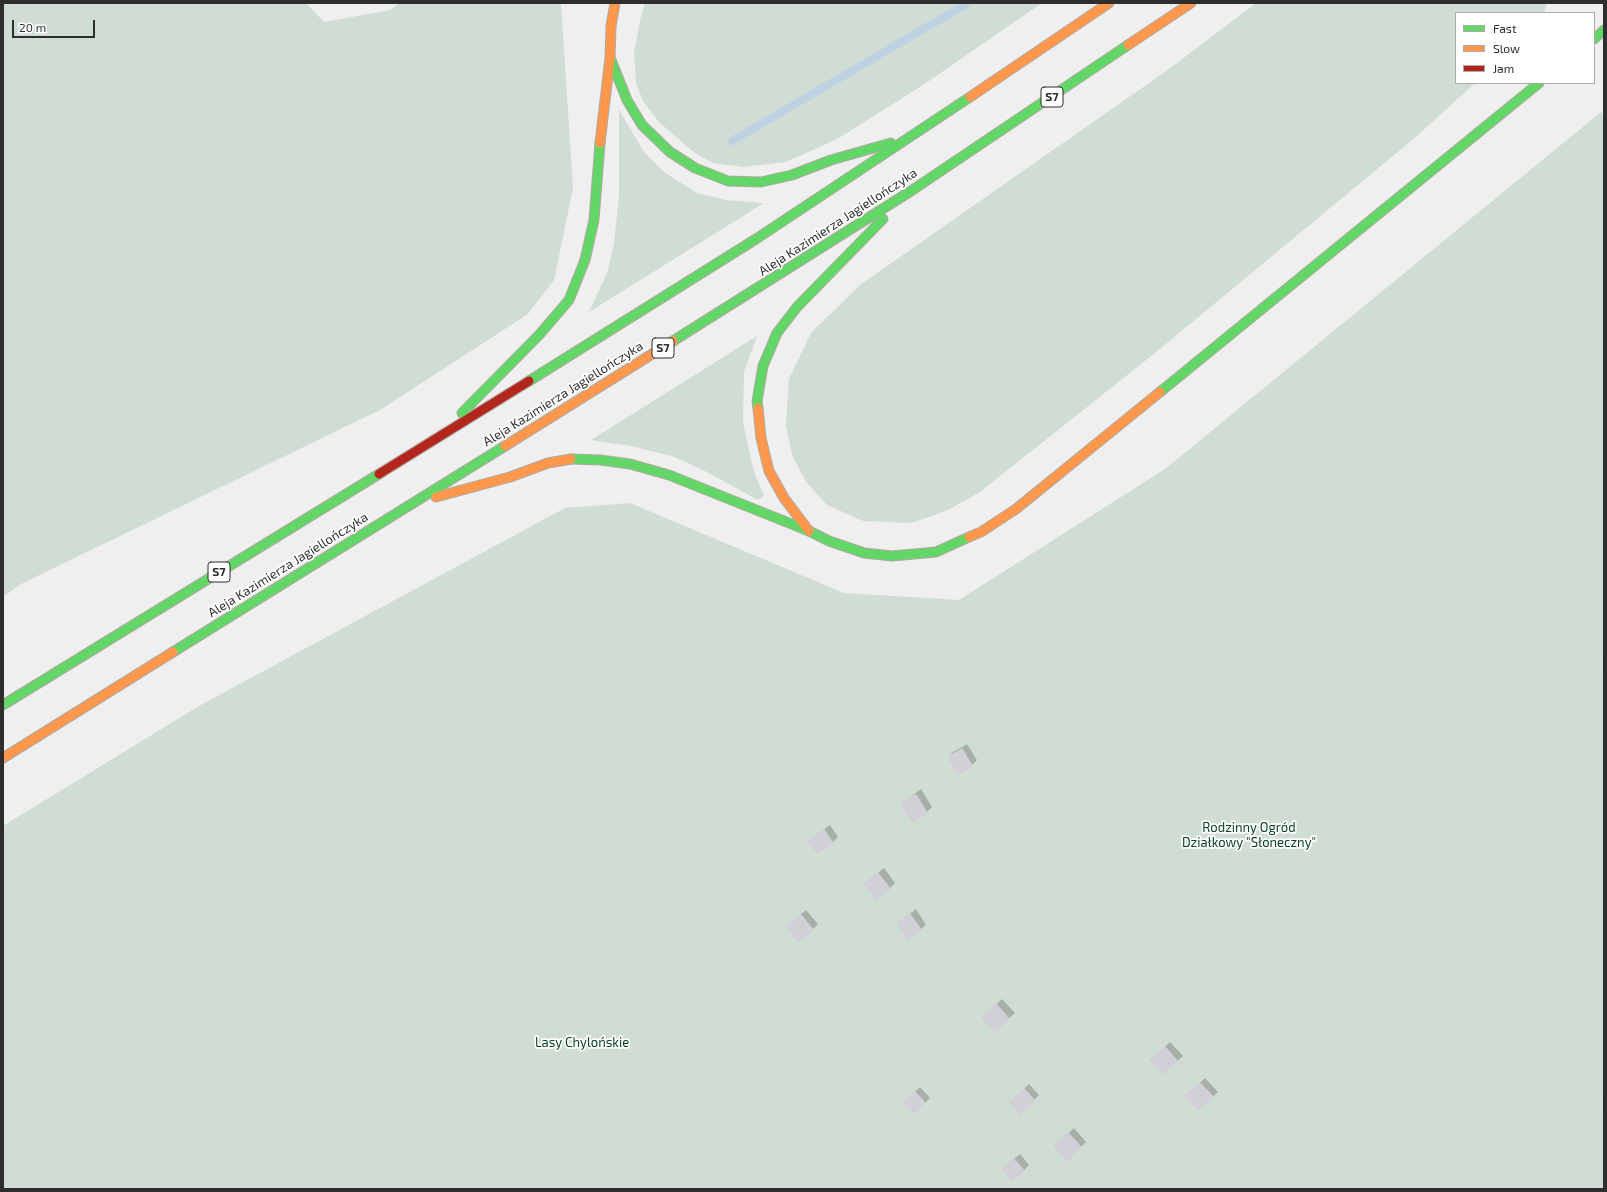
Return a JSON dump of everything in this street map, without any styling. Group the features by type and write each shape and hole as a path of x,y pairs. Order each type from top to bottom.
{"highway":[{"path":"436,439 539,335 569,300 585,260 594,220 601,132 610,58 611,26 615,3"},
{"name":"S7","path":"3,705 436,439 750,243 912,137 1108,3"},
{"name":"Aleja Kazimierza Jagiellończyka","path":"3,758 790,269 911,191 1191,3"},
{"path":"1595,37 1604,30"},
{"path":"610,58 627,100 642,125 676,156 695,168 728,180 761,182 792,175 831,160 912,137"},
{"path":"414,503 510,477 548,463 574,459 600,460 630,464 669,475 809,531 830,541 864,553 892,556 936,552 981,532 1016,509 1538,84"},
{"path":"809,531 784,498 769,472 761,438 757,401 763,366 777,333 797,307 911,191"}],"path":[{"path":"939,1189 692,924 684,911 687,897 698,879 832,794 1163,571 1320,477 1503,401 1564,371 1604,356"},
{"path":"1503,401 1508,460 1604,672"},
{"path":"1320,477 1604,1112"},
{"path":"1163,571 1389,1074 1400,1092 1473,1161"},
{"path":"1247,756 1105,827 1351,1094 1389,1074"},
{"path":"832,794 1193,1189"},
{"path":"3,965 37,954 174,863 390,1189"},
{"path":"1448,1189 1473,1161 1519,1114 1532,1103 1589,1079"}],"green space":[{"path":"3,3 306,3 324,22 390,10 399,3 561,3 573,188 554,280 528,314 380,410 21,584 3,597"},
{"path":"645,3 1042,3 923,85 839,138 786,162 743,167 713,163 692,151 658,121 643,101 636,83 634,53"},
{"path":"1256,3 1547,3 1544,12 1455,12 1455,84 1474,84 1417,136 1155,353 980,492 948,510 912,523 863,521 827,505 807,483 792,455 786,425 789,379 811,333 860,285 1169,69"},
{"path":"619,110 644,152 664,172 697,193 726,200 764,203 589,312 607,273 614,244 619,195"},
{"path":"1601,112 1604,115 1604,1189 3,1189 3,826 199,706 565,508 630,503 844,593 959,600 1165,469"},
{"path":"757,336 744,372 743,423 754,472 764,496 758,500 703,470 672,456 631,446 591,440"}],"building":[{"path":"962,748 973,766 958,775 947,757"},
{"path":"916,794 928,813 912,823 900,803"},
{"path":"824,829 834,843 817,854 807,841"},
{"path":"878,872 891,889 876,900 863,884"},
{"path":"910,913 922,930 908,940 896,923"},
{"path":"801,914 814,930 798,943 785,926"},
{"path":"996,1003 1010,1019 995,1033 981,1018"},
{"path":"1165,1046 1178,1061 1163,1075 1149,1060"},
{"path":"1200,1082 1214,1097 1199,1111 1184,1096"},
{"path":"1024,1088 1035,1100 1020,1115 1009,1102"},
{"path":"915,1091 926,1103 914,1114 902,1102"},
{"path":"1068,1132 1082,1147 1067,1162 1053,1146"},
{"path":"1014,1158 1025,1171 1012,1182 1001,1169"}],"waterway":[{"path":"732,141 968,3"}],"traffic: fast":[{"path":"1595,38 1604,30"},
{"path":"673,341 911,191 1128,45"},
{"path":"611,60 627,100 642,125 670,152 695,168 728,181 761,182 792,175 831,160 891,143"},
{"path":"1160,392 1538,84"},
{"path":"529,381 756,239 970,97"},
{"path":"462,413 539,335 569,300 585,260 594,220 600,143"},
{"path":"758,408 757,401 763,366 777,333 797,307 883,219"},
{"path":"173,652 505,446"},
{"path":"571,459 600,460 630,464 669,475 809,531 829,541 864,553 892,556 936,552 969,537"},
{"path":"3,705 379,474"}],"traffic: slow":[{"path":"600,143 610,58 611,26 615,3"},
{"path":"970,97 1109,3"},
{"path":"1128,45 1191,3"},
{"path":"505,446 673,341"},
{"path":"969,537 981,532 1016,509 1160,392"},
{"path":"758,408 761,438 769,471 784,498 809,531"},
{"path":"436,497 510,477 548,463 571,459"},
{"path":"3,758 173,652"}],"traffic: jam":[{"path":"379,474 529,381"}],"park label":[{"name":"Rodzinny Ogród Działkowy \"Słoneczny\"","path":"1249,836"},
{"name":"Lasy Chylońskie","path":"582,1043"}]}
